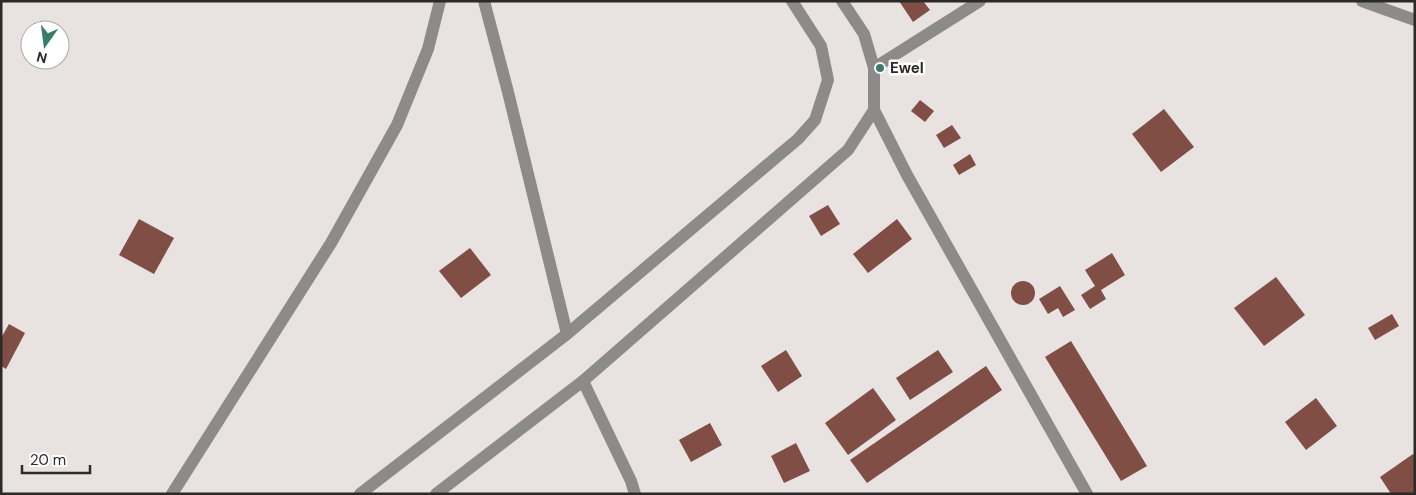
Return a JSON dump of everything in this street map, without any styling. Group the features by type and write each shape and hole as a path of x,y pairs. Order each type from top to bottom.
{"street":[{"path":"172,494 331,243 397,125 428,49 440,1"},
{"path":"484,1 567,334"},
{"path":"360,494 567,334 798,139 816,120 828,80 821,46 792,1"},
{"path":"842,1 864,34 874,68 874,110 907,175 1087,494"},
{"path":"874,68 980,1"},
{"path":"1362,1 1415,20"},
{"path":"436,494 583,381 848,150 874,110"},
{"path":"583,381 630,481 634,494"}],"building":[{"path":"899,1 923,1 930,10 913,22"},
{"path":"920,100 934,111 925,122 911,111"},
{"path":"1164,109 1194,147 1161,172 1132,134"},
{"path":"952,125 961,138 944,148 936,135"},
{"path":"970,154 976,165 959,175 953,165"},
{"path":"828,205 840,224 821,236 809,216"},
{"path":"139,219 174,238 154,274 119,255"},
{"path":"897,219 912,239 868,273 853,254"},
{"path":"470,248 491,275 461,298 439,271"},
{"path":"1112,253 1125,275 1101,290 1106,299 1090,309 1081,295 1095,286 1085,270"},
{"path":"1276,277 1305,315 1264,346 1234,308"},
{"path":"1023,281 1028,282 1034,288 1034,298 1028,304 1023,305 1018,304 1012,298 1011,293 1012,288 1018,282"},
{"path":"1060,286 1075,310 1063,317 1058,308 1048,314 1039,299"},
{"path":"1392,314 1399,326 1375,340 1368,328"},
{"path":"9,324 25,333 6,369 1,366 1,338"},
{"path":"1071,341 1147,466 1121,481 1045,357"},
{"path":"786,350 802,376 778,392 761,366"},
{"path":"938,350 953,372 910,400 896,378"},
{"path":"986,366 1002,390 867,483 850,460"},
{"path":"873,388 896,420 848,455 825,423"},
{"path":"1316,398 1337,426 1306,450 1285,422"},
{"path":"710,423 722,445 691,462 679,440"},
{"path":"796,443 810,471 784,483 771,456"},
{"path":"1413,454 1415,457 1415,494 1391,494 1380,477"}],"place":[{"name":"Ewel","path":"880,68"}]}
